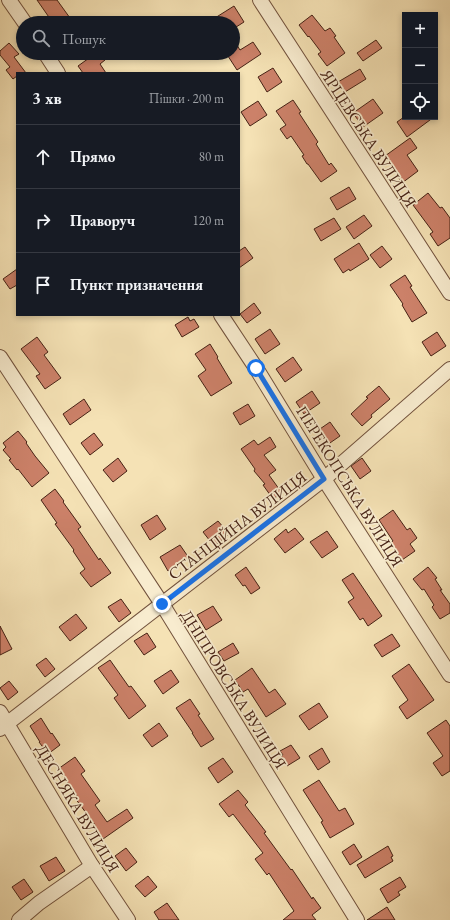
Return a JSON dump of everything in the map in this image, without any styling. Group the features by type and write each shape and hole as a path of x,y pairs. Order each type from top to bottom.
{"street":[{"path":"9,0 20,16"},
{"name":"ЯРЦЕВСЬКА ВУЛИЦЯ","path":"260,0 450,293"},
{"path":"50,60 57,72"},
{"name":"ПЕРЕКОПСЬКА ВУЛИЦЯ","path":"222,316 450,675"},
{"name":"ДНІПРОВСЬКА ВУЛИЦЯ","path":"0,357 162,604 357,920"},
{"name":"СТАНЦІЙНА ВУЛИЦЯ","path":"2,722 162,604 324,479 450,369"},
{"name":"ДЕСНЯКА ВУЛИЦЯ","path":"2,722 92,866 128,920"},
{"path":"19,920 39,903 92,866"}],"building":[{"path":"37,0 57,0 69,16 48,16"},
{"path":"234,6 244,22 240,25 240,16 218,16"},
{"path":"312,15 325,31 330,28 336,36 334,37 345,53 327,66 318,54 321,52 299,25"},
{"path":"376,40 382,48 363,61 357,53"},
{"path":"253,42 261,54 237,70 231,60 240,60 240,50"},
{"path":"9,43 16,51 16,56 14,57 25,72 16,72 16,77 13,79 6,70 10,67 0,55 0,51"},
{"path":"86,60 105,60 100,64 105,72 82,72 78,66"},
{"path":"273,68 282,82 267,92 258,77"},
{"path":"360,69 366,79 345,92 338,82"},
{"path":"373,99 383,113 363,127 353,113"},
{"path":"293,100 301,112 299,113 318,142 316,144 329,165 331,163 337,171 321,182 307,164 302,156 304,155 291,136 287,139 280,129 286,125 276,111"},
{"path":"258,101 267,115 250,126 241,112"},
{"path":"402,118 402,120 430,120 407,137 397,122"},
{"path":"410,138 417,148 407,155 418,171 402,183 385,156"},
{"path":"349,187 356,199 337,210 330,198"},
{"path":"428,193 440,208 442,207 450,218 450,238 438,246 430,234 433,232 413,205"},
{"path":"364,215 372,226 354,239 346,227"},
{"path":"334,218 341,229 321,241 314,229"},
{"path":"359,243 369,259 350,271 349,269 343,273 334,259"},
{"path":"382,246 392,259 380,268 370,255"},
{"path":"245,247 253,258 240,267 240,250"},
{"path":"16,270 16,286 10,289 3,279"},
{"path":"405,275 412,286 410,287 427,313 412,322 402,305 403,304 390,285"},
{"path":"254,303 261,313 247,323 240,314"},
{"path":"188,317 190,321 194,319 199,327 182,337 175,325"},
{"path":"270,329 280,344 265,354 255,339"},
{"path":"437,332 446,346 431,356 422,342"},
{"path":"37,337 48,352 44,355 61,378 45,389 36,376 40,374 21,349"},
{"path":"210,344 232,383 211,396 198,376 206,370 195,354"},
{"path":"293,357 302,370 285,382 276,369"},
{"path":"379,386 390,399 371,415 372,417 362,426 351,414 368,398 366,397"},
{"path":"312,391 320,403 304,414 296,402"},
{"path":"84,399 91,410 70,425 63,414"},
{"path":"248,404 255,416 240,425 233,413"},
{"path":"330,422 340,436 327,445 317,431"},
{"path":"18,431 49,473 32,487 9,460 11,459 3,450 6,447 3,443"},
{"path":"94,433 103,445 90,455 81,443"},
{"path":"270,437 276,447 264,455 276,470 269,475 282,493 273,499 263,485 265,484 254,471 255,469 241,449 254,440 258,445"},
{"path":"118,458 127,471 113,482 103,470"},
{"path":"362,458 371,471 360,479 351,466"},
{"path":"55,489 81,527 78,529 99,560 100,558 111,573 91,587 80,573 85,569 41,500"},
{"path":"393,510 407,530 410,528 417,538 410,544 415,551 402,560 389,543 393,541 379,520"},
{"path":"157,515 166,529 150,540 141,525"},
{"path":"218,521 229,534 214,546 203,532"},
{"path":"295,528 304,539 285,553 274,539 286,529 288,533"},
{"path":"327,531 338,547 322,558 310,542"},
{"path":"180,545 189,558 168,571 160,557"},
{"path":"246,567 260,588 251,594 245,585 243,586 235,575"},
{"path":"428,567 437,578 435,579 442,590 440,590 450,604 450,613 440,619 432,607 434,605 424,589 422,590 413,579"},
{"path":"353,573 382,616 368,626 363,618 360,620 348,602 354,598 342,580"},
{"path":"121,599 131,613 119,622 108,607"},
{"path":"213,606 222,620 206,630 197,615"},
{"path":"76,614 87,628 70,641 59,627"},
{"path":"0,626 12,649 0,655"},
{"path":"147,633 156,647 144,655 134,641"},
{"path":"392,634 400,646 382,657 374,645"},
{"path":"233,643 239,653 224,661 218,652"},
{"path":"46,658 55,669 45,677 36,665"},
{"path":"110,660 129,687 131,686 146,706 129,719 114,698 118,695 98,668"},
{"path":"409,664 434,700 407,719 399,707 408,700 392,676"},
{"path":"252,668 269,693 275,689 286,704 266,717 248,689 243,692 235,680"},
{"path":"171,670 179,682 163,694 154,681"},
{"path":"9,681 18,692 8,700 0,688"},
{"path":"190,699 200,714 198,715 214,739 201,747 176,708"},
{"path":"319,703 328,717 309,730 299,716"},
{"path":"41,718 60,745 48,754 30,726"},
{"path":"446,720 450,726 450,771 442,776 433,763 443,756 427,733"},
{"path":"159,723 168,736 152,747 143,735"},
{"path":"291,745 300,758 287,766 281,756 283,755 280,751"},
{"path":"322,748 330,762 318,770 309,756"},
{"path":"75,757 85,771 81,774 100,801 95,805 107,822 127,809 133,818 103,839 94,827 95,825 75,798 77,796 58,769"},
{"path":"223,758 233,772 218,783 208,768"},
{"path":"319,780 339,811 345,808 354,824 330,838 321,822 323,821 303,790"},
{"path":"238,790 248,802 245,805 266,832 264,833 291,870 292,869 312,899 313,897 321,908 312,915 316,920 283,920 294,911 269,873 267,875 255,859 263,853 233,814 229,817 219,804"},
{"path":"354,844 362,857 350,865 342,852"},
{"path":"388,846 393,856 391,857 393,861 365,878 357,865"},
{"path":"126,848 137,862 126,871 115,856"},
{"path":"56,857 65,871 49,881 40,866"},
{"path":"148,876 157,887 145,897 135,886"},
{"path":"400,877 406,887 398,892 400,895 388,903 380,889"},
{"path":"24,879 33,892 21,900 12,887"},
{"path":"167,903 179,920 159,920 154,912"},
{"path":"387,907 395,920 367,920"}],"route":[{"path":"162,604 324,479 256,368"}]}
